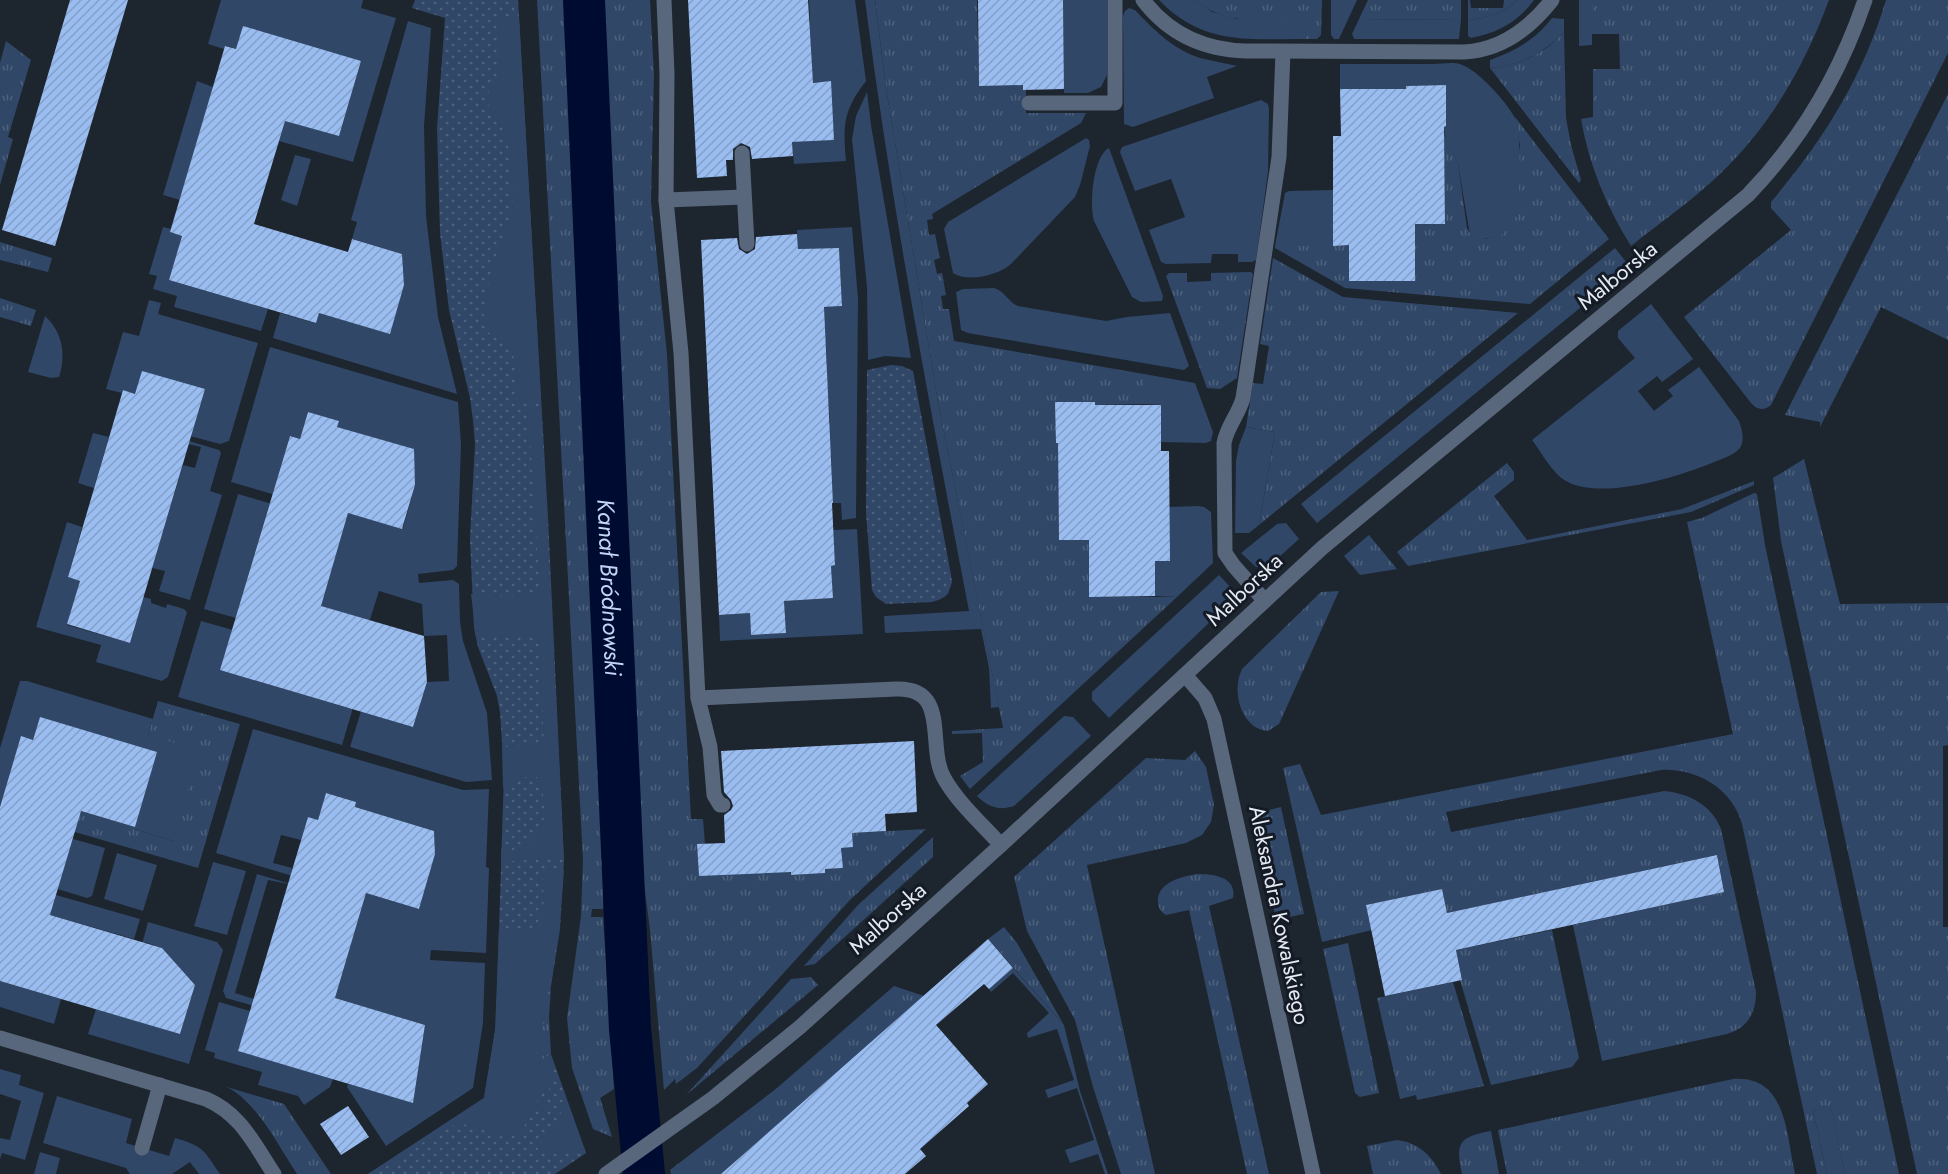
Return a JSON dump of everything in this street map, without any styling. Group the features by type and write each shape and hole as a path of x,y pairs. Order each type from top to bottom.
{"street":[{"path":"664,0 667,74 666,200 681,353 698,698 710,747 714,795 720,805 723,805"},
{"path":"1029,103 1115,103 1115,0"},
{"path":"1143,0 1166,26 1199,43 1234,51 1464,52 1484,49 1520,33 1539,17 1552,0"},
{"name":"Malborska","path":"611,1170 713,1098 800,1027 1322,548 1748,195 1790,148 1812,114 1842,59 1865,0"},
{"path":"1264,600 1234,566 1224,549 1224,448 1227,431 1239,411 1243,398 1280,157 1283,51"},
{"path":"742,153 747,244"},
{"path":"666,200 744,197"},
{"name":"Aleksandra Kowalskiego","path":"1185,675 1205,698 1214,719 1313,1174"},
{"path":"698,698 896,689 915,692 925,698 933,712 937,756 945,780 954,794 1001,845"},
{"path":"0,1038 206,1099 226,1109 237,1118 274,1174"},
{"path":"142,1148 160,1085"}],"green space":[{"path":"221,0 363,0 361,8 396,18 353,162 272,139 285,120 339,136 361,61 236,49 226,46 224,49 208,44"},
{"path":"415,0 518,0 548,517 564,860 560,929 549,999 534,1065 551,1054 586,1153 555,1174 368,1174 484,1098 496,1024 504,773 500,712 497,696 478,647 474,628 470,539 475,444 473,420 449,310 440,233 437,128 445,18 412,8"},
{"path":"537,0 566,0 605,825 603,909 592,909 591,917 603,917 614,1089 600,1098 612,1137 593,1129 572,1068 567,1018 581,916 583,860"},
{"path":"602,0 650,0 654,75 651,201 667,354 691,819 703,819 705,844 697,845 699,875 790,871 791,875 825,873 825,869 843,868 841,848 852,847 852,833 926,829 850,900 697,1068 676,1084 675,1079 664,1090 650,930 641,861"},
{"path":"809,0 855,0 866,81 853,101 846,118 846,161 794,164 792,142 834,140 830,82 804,83 801,23 810,22"},
{"path":"865,0 875,0 886,88 938,402 999,707 991,708 989,668 981,629 885,633 884,616 969,611 899,230"},
{"path":"875,0 977,0 979,85 1023,85 1023,89 1026,90 1026,113 1086,113 1081,123 932,214 933,219 927,220 929,235 935,234 940,258 934,260 937,274 942,273 946,295 941,296 943,309 949,309 954,341 1144,374 1144,404 1095,405 1095,402 1056,402 1059,540 1093,540 1089,558 1089,597 1177,597 970,789 960,776 983,762 982,733 952,734 952,731 1003,728 938,402 886,88"},
{"path":"1063,0 1107,0 1107,75 1101,87 1088,93 1064,93"},
{"path":"1159,0 1196,0 1212,12 1236,19 1305,20 1305,39 1245,39 1209,32 1175,15"},
{"path":"1196,0 1322,0 1321,35 1317,39 1305,39 1305,21 1262,21 1234,18 1220,15"},
{"path":"1331,0 1357,0 1339,39 1334,39 1331,35"},
{"path":"1368,0 1461,0 1461,20 1359,19"},
{"path":"1468,0 1470,0 1471,8 1503,8 1504,0 1517,0 1506,9 1494,14 1468,20"},
{"path":"1517,0 1534,0 1521,15 1498,30 1471,38 1468,36 1468,20 1494,15"},
{"path":"1579,0 1592,0 1592,45 1579,46"},
{"path":"1592,0 1829,0 1809,48 1785,93 1755,135 1710,184 1631,246 1600,185 1584,136 1581,119 1593,117 1593,69 1620,69 1619,34 1592,34"},
{"path":"1886,0 1948,0 1948,53 1771,405 1763,409 1758,408 1751,403 1684,317 1791,230 1771,208 1771,202 1808,155 1839,107 1865,56"},
{"path":"1129,8 1135,10 1157,32 1181,50 1200,58 1237,66 1207,77 1214,98 1133,127 1124,124 1123,16"},
{"path":"519,16 541,399 518,401 517,374 512,353 505,344 487,331 484,319 489,281 512,209 511,170 507,141 490,108 487,97 497,79 499,69 497,17"},
{"path":"1552,18 1564,19 1564,32 1548,46 1521,61 1490,68 1490,60 1524,44 1539,33"},
{"path":"1359,19 1461,20 1459,39 1354,39 1352,34"},
{"path":"408,21 431,28 424,126 426,216 438,317 457,394 273,338 280,313 315,323 319,313 390,333 404,285 402,254 352,239 357,222 351,220"},
{"path":"1564,32 1566,118 1581,180 1579,183 1490,68 1501,67 1531,57 1549,46"},
{"path":"6,41 31,60 8,137 13,139 0,185 0,63"},
{"path":"1457,63 1467,67 1483,79 1505,103 1515,118 1517,126 1520,153 1519,187 1516,215 1511,227 1491,238 1474,239 1470,235 1458,164 1446,141 1444,127 1446,126 1446,85 1406,86 1406,89 1340,89 1340,64"},
{"path":"197,81 213,87 180,200 163,195"},
{"path":"867,92 911,358 885,356 868,360 867,287 852,139 856,116"},
{"path":"1948,94 1948,340 1881,307 1820,427 1820,422 1785,415"},
{"path":"1261,100 1268,104 1269,109 1268,172 1256,260 1238,262 1238,254 1212,254 1211,263 1166,264 1161,262 1149,230 1185,217 1171,179 1135,191 1120,152 1122,147"},
{"path":"1515,117 1609,239 1530,304 1345,288 1275,248 1275,246 1349,245 1349,281 1415,280 1415,241 1411,224 1445,224 1444,134 1458,164 1467,228 1474,239 1486,239 1502,234 1520,146"},
{"path":"1086,138 1090,146 1075,197 1012,263 1000,271 984,276 967,277 953,273 944,229 948,222"},
{"path":"1109,148 1163,296 1162,301 1141,302 1132,297 1094,221 1092,193 1096,170 1099,160"},
{"path":"295,155 311,159 297,206 281,200"},
{"path":"1333,190 1333,246 1275,246 1285,193"},
{"path":"163,227 182,236 169,280 268,309 261,331 174,307 177,296 153,289 157,276 149,274"},
{"path":"852,227 858,299 856,518 842,520 841,503 833,503 831,455 822,455 821,424 830,423 828,400 819,400 827,369 826,345 816,346 815,308 842,306 839,248 798,249 797,230"},
{"path":"0,242 52,258 48,272 0,260"},
{"path":"1615,248 1630,267 1317,523 1301,504"},
{"path":"1273,258 1343,297 1518,313 1259,525 1275,432 1246,427 1253,383 1263,384 1269,346 1260,344"},
{"path":"1251,272 1253,274 1237,378 1220,389 1207,388 1166,276 1169,273 1187,273 1187,282 1211,281 1211,273"},
{"path":"994,288 1018,306 1106,321 1170,313 1189,366 1184,370 961,330 956,292 963,289"},
{"path":"0,298 36,310 31,326 0,317"},
{"path":"149,300 161,303 158,314 258,343 229,441 220,444 190,436 205,389 135,394 123,390 122,393 106,389 123,332 139,336"},
{"path":"1651,304 1693,359 1662,382 1657,376 1638,391 1654,411 1673,396 1668,390 1699,367 1739,421 1743,438 1742,445 1727,457 1697,469 1640,485 1601,489 1568,482 1553,469 1532,440 1635,358 1618,338 1618,331"},
{"path":"45,316 56,330 61,345 62,361 59,377 51,378 28,372"},
{"path":"270,347 458,402 461,444 457,566 453,570 418,574 419,583 453,580 459,584 463,641 487,713 492,780 466,782 350,747 361,711 413,727 427,682 449,681 447,635 424,636 422,604 379,591 366,632 317,618 348,513 403,528 415,485 413,449 337,427 339,421 308,412 300,439 290,436 273,492 279,496 231,482"},
{"path":"891,365 902,366 913,371 951,575 952,582 948,594 932,602 886,604 876,597 872,590 866,513 867,370"},
{"path":"1144,374 1195,383 1213,432 1211,441 1206,443 1161,442 1161,405 1144,404"},
{"path":"541,408 564,860 501,862 501,851 523,847 531,842 542,827 544,817 543,792 537,777 526,777 503,788 502,747 544,745 539,635 476,638 471,594 509,597 540,592 528,409"},
{"path":"1246,427 1275,432 1259,525 1249,533 1235,533 1236,461"},
{"path":"93,433 109,437 94,488 78,483"},
{"path":"189,441 219,450 221,453 210,491 222,495 190,600 159,591 165,571 152,568 183,465 195,468 201,447 188,444"},
{"path":"1804,459 1840,604 1948,603 1948,745 1943,746 1943,927 1948,927 1948,1174 1917,1174 1781,541 1773,478"},
{"path":"1507,463 1514,472 1514,480 1494,496 1527,540 1682,509 1754,481 1754,485 1691,512 1408,566 1397,552"},
{"path":"1754,493 1757,494 1765,545 1899,1174 1845,1174 1831,1108 1813,1111 1827,1174 1817,1174 1742,824 1730,800 1711,783 1687,773 1661,770 1446,812 1451,832 1664,791 1682,794 1698,802 1712,813 1721,829 1756,992 1752,1013 1745,1024 1727,1034 1602,1061 1573,925 1724,892 1717,855 1447,913 1442,889 1366,905 1372,930 1322,942 1283,768 1300,764 1321,815 1733,734 1687,522 1702,518"},
{"path":"238,494 276,505 269,505 236,618 204,609"},
{"path":"1198,506 1211,512 1213,563 1177,597 1155,596 1155,561 1169,507"},
{"path":"67,522 82,527 68,577 80,581 67,625 130,643 143,597 151,599 151,603 166,608 167,604 187,612 168,677 162,681 96,662 101,645 36,627"},
{"path":"1286,523 1299,539 1268,567 1256,567 1241,553 1277,524"},
{"path":"857,529 863,634 720,641 719,615 750,613 751,635 786,633 784,601 833,598 831,566 835,565 833,530"},
{"path":"1369,535 1397,569 1360,575 1344,556"},
{"path":"1219,575 1233,590 1231,602 1109,718 1092,700 1092,692"},
{"path":"1339,591 1279,724 1268,731 1259,729 1245,716 1238,698 1242,669 1321,592"},
{"path":"201,621 233,630 221,670 348,708 355,701 342,745 178,697"},
{"path":"20,681 27,681 153,719 148,735 199,750 173,841 134,829 156,752 40,718 33,740 21,737 0,807 0,748"},
{"path":"158,701 240,724 198,868 68,830 81,811 173,841 148,735"},
{"path":"1064,716 1073,717 1091,736 1014,806 994,807 977,796"},
{"path":"253,729 463,790 489,789 486,953 431,950 430,960 485,963 483,1023 473,1088 386,1146 347,1087 348,1084 413,1102 425,1025 335,998 366,893 419,909 435,854 434,831 355,807 356,802 326,793 318,820 308,817 301,840 281,835 273,863 292,868 291,873 297,875 296,877 216,853"},
{"path":"1195,751 1206,767 1214,805 1211,822 1202,835 1186,843 1087,865 1155,1174 1121,1174 1093,1087 1075,1020 1027,931 1014,877 1146,758 1185,760"},
{"path":"1281,807 1304,914 1279,919 1275,915 1254,814"},
{"path":"933,837 933,857 815,964 804,966 858,905"},
{"path":"73,839 105,848 92,896 87,898 51,887"},
{"path":"117,853 157,865 143,911 104,899"},
{"path":"213,862 246,871 227,935 194,926"},
{"path":"541,868 564,870 553,968 534,1065 551,1054 549,1092 535,1127 532,1126 541,1110 547,1087 541,1087 536,1108 519,1134 499,1136 462,1124 445,1128 375,1174 368,1174 484,1098 495,1031 499,927 528,929 540,920 544,903"},
{"path":"257,874 294,885 268,880 235,993 254,999 258,1007 226,998 223,991"},
{"path":"1198,874 1223,878 1228,881 1233,891 1233,898 1209,906 1269,1174 1247,1174 1189,910 1166,915 1158,905 1161,890 1166,885 1185,876"},
{"path":"49,893 140,919 134,939 50,915 55,899 49,897"},
{"path":"148,922 217,942 223,950 189,1064 88,1034 96,1009 112,1014 115,1004 138,1021 180,1034 195,985 162,948 145,942 141,948"},
{"path":"1004,927 1017,943 1064,1025 988,939"},
{"path":"1552,930 1579,1058 1572,1067 1491,1085 1460,980 1462,979 1456,950"},
{"path":"1348,943 1379,1093 1360,1097 1355,1093 1323,949"},
{"path":"1013,968 1064,1025 1080,1091 1108,1174 1105,1174 1098,1154 1070,1163 1065,1150 1094,1140 1077,1088 1048,1098 1045,1090 1074,1080 1057,1029 1028,1038 1027,1033 1049,1013 1013,973 991,992 989,989"},
{"path":"811,977 818,985 686,1095 791,979"},
{"path":"0,981 61,999 54,1024 0,1007"},
{"path":"1453,982 1484,1086 1417,1100 1416,1095 1400,1099 1377,998"},
{"path":"894,986 924,996 729,1174 671,1174 670,1170 777,1088"},
{"path":"551,987 549,1017 551,1054 533,1066"},
{"path":"219,1002 250,1011 333,1079 330,1087 304,1105 298,1096 258,1085 262,1072 214,1058 215,1053 205,1050"},
{"path":"0,1069 21,1075 19,1085 44,1093 25,1160 2,1153 0,1159 0,1138 10,1140 21,1101 0,1094"},
{"path":"1733,1079 1751,1080 1764,1087 1774,1097 1786,1125 1795,1174 1507,1174 1498,1130"},
{"path":"227,1087 284,1104 331,1174 297,1174 258,1114 238,1094"},
{"path":"57,1096 132,1119 126,1143 169,1156 175,1138 192,1144 206,1154 220,1174 199,1174 190,1162 172,1174 130,1174 126,1168 43,1143"},
{"path":"566,1102 586,1153 539,1154 538,1148 553,1128"},
{"path":"1831,1107 1845,1174 1827,1174 1813,1111"},
{"path":"1491,1131 1499,1174 1462,1174 1459,1155 1462,1143 1472,1136"},
{"path":"1397,1140 1412,1144 1424,1151 1441,1174 1373,1174 1367,1146"},
{"path":"40,1152 60,1158 56,1174 34,1174"}],"building":[{"path":"70,0 128,0 55,246 2,230"},
{"path":"688,0 808,0 813,83 831,81 834,140 792,142 793,156 752,159 750,147 741,143 733,149 733,160 726,160 727,176 697,178"},
{"path":"978,0 1063,0 1064,89 1023,90 1023,85 979,86"},
{"path":"243,26 361,61 339,136 285,121 254,224 348,252 352,239 402,254 404,285 390,334 319,313 316,323 169,280 182,236 170,232 225,46 236,49"},
{"path":"1446,85 1445,224 1415,224 1415,281 1349,281 1349,245 1333,246 1333,136 1341,136 1340,89 1406,89 1406,86"},
{"path":"797,234 798,249 839,248 842,306 824,307 835,565 831,566 833,598 784,601 786,633 751,635 750,613 719,615 701,240 737,238 739,249 747,254 755,249 756,237"},
{"path":"142,371 205,389 130,643 67,624 80,581 68,577 123,390 135,394"},
{"path":"1055,402 1095,402 1095,405 1161,405 1161,451 1169,451 1170,561 1155,561 1155,596 1089,597 1089,540 1059,540 1058,443 1056,443"},
{"path":"308,412 339,421 337,427 414,449 415,485 402,529 348,513 321,606 424,636 427,682 413,727 220,670 290,436 300,439"},
{"path":"40,717 157,752 135,827 81,811 50,915 162,948 195,985 180,1034 0,981 0,807 21,736 33,740"},
{"path":"914,741 917,812 885,814 886,831 852,833 853,847 841,848 843,868 825,869 825,873 791,875 791,872 699,876 697,844 725,843 724,815 733,806 724,792 721,751"},
{"path":"326,793 356,802 355,807 434,831 435,854 419,909 366,893 335,998 425,1025 413,1103 238,1051 308,817 318,820"},
{"path":"1717,855 1724,892 1456,950 1462,980 1385,996 1366,905 1442,889 1447,913"},
{"path":"988,939 1013,968 989,989 984,984 936,1025 988,1084 967,1103 969,1106 920,1149 926,1156 905,1174 721,1174"},
{"path":"348,1106 369,1137 341,1155 320,1124"}],"waterway":[{"name":"Kanał Bródnowski","path":"584,0 630,1029 644,1174"}]}
